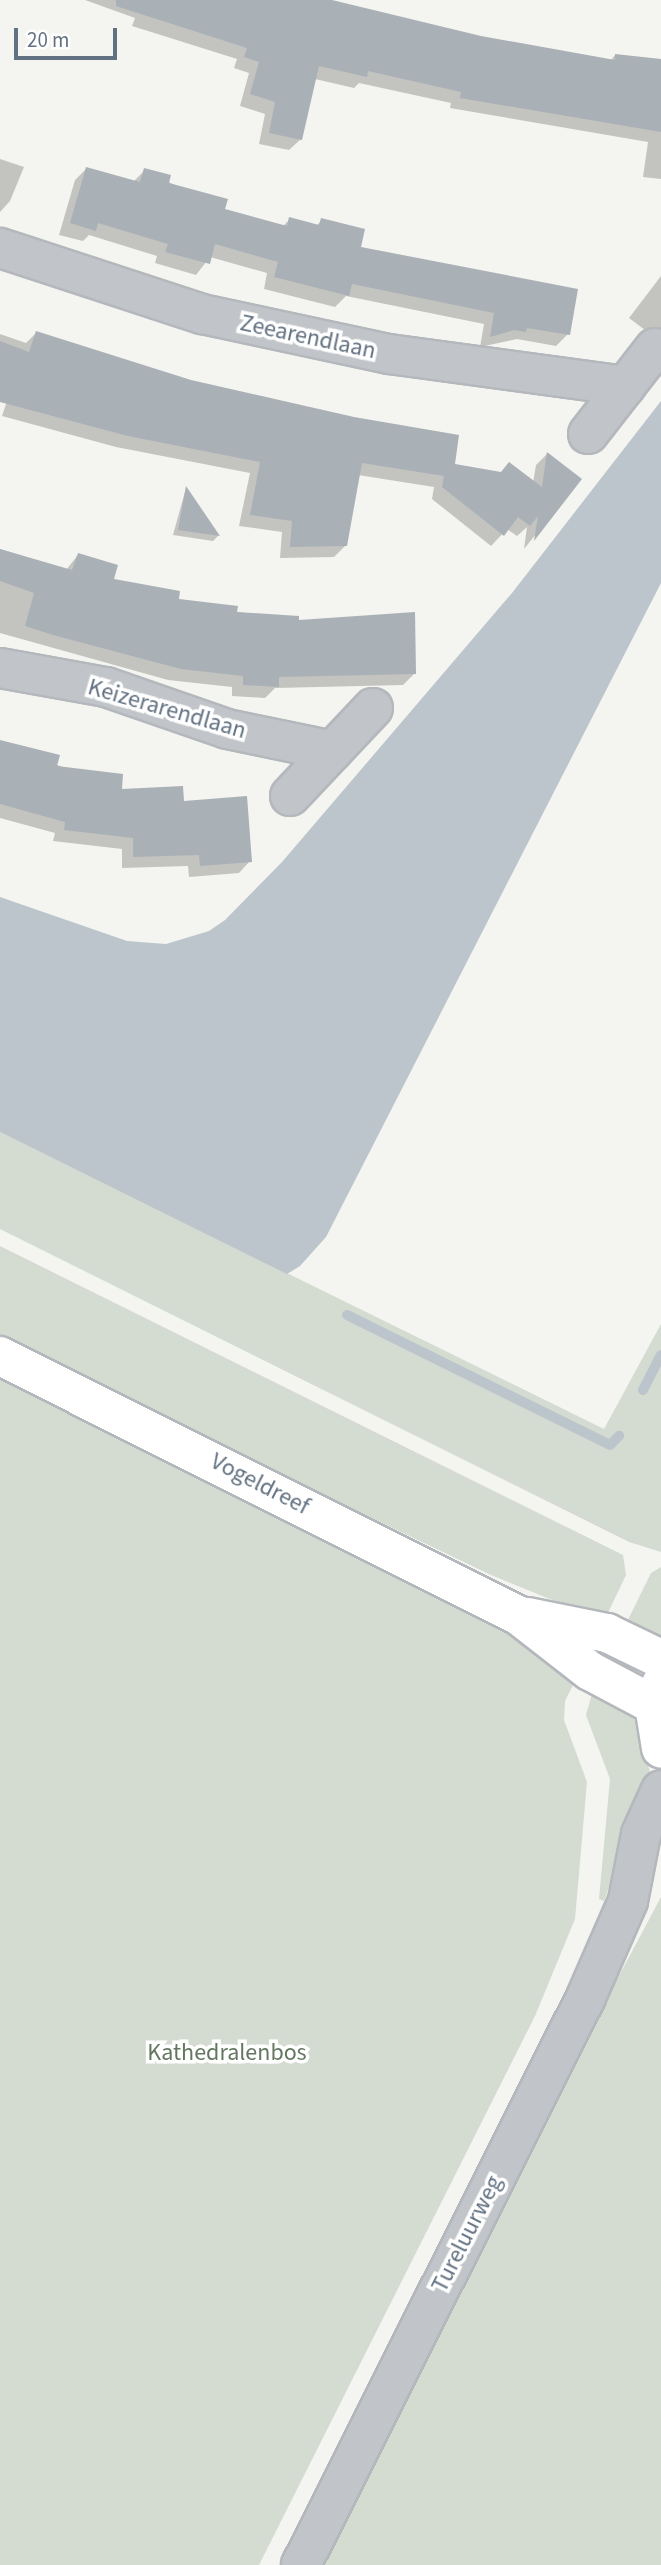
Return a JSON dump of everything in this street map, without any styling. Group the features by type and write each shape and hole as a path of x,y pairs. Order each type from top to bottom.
{"main road":[{"name":"Vogeldreef","path":"0,1356 518,1615 590,1671 657,1695"},
{"name":"Vogeldreef","path":"518,1615 607,1633 661,1659"},
{"path":"657,1695 661,1748"}],"street":[{"name":"Zeearendlaan","path":"0,248 215,317 389,354 626,386"},
{"path":"588,435 655,348"},
{"name":"Keizerarendlaan","path":"0,668 106,687 227,729 333,751"},
{"path":"290,796 373,709"},
{"name":"Tureluurweg","path":"301,2565 586,1997 628,1901 641,1835 661,1790"},
{"name":"Tureluurweg","path":"628,1901 661,1867"}],"green space":[{"path":"0,1132 604,1429 661,1324 661,1552 629,1542 0,1229"},
{"path":"0,1246 623,1555 626,1575 604,1621 491,1575 0,1340"},
{"name":"Kathedralenbos","path":"0,1376 464,1607 577,1677 565,1701 564,1720 587,1782 575,1919 535,2016 259,2565 0,2565"},
{"path":"661,1567 661,1641 624,1628 651,1573"},
{"path":"595,1683 632,1710 651,1775 604,1901 599,1899 610,1779 586,1715"},
{"path":"661,1897 661,2565 321,2565 580,2049"}],"shaded area":[{"path":"661,401 661,583 326,1237 300,1266 287,1274 0,1132 0,897 127,941 166,944 209,931 225,920 282,862 512,593"}],"building":[{"path":"116,0 332,0 481,36 615,60 615,54 661,59 661,132 460,98 461,92 368,71 367,77 319,66 302,140 269,133 275,102 250,94 259,62 244,57 247,48 116,6"},
{"path":"86,167 140,182 144,168 171,175 169,183 228,199 225,209 287,226 289,217 319,225 321,218 365,229 361,247 578,289 570,335 527,328 526,332 514,330 490,337 494,313 352,284 349,296 274,277 278,262 215,244 210,264 165,252 168,244 98,223 96,231 70,223"},
{"path":"36,331 191,380 354,417 459,435 455,464 501,472 509,462 542,487 547,452 582,479 534,541 538,516 530,526 518,517 504,536 442,487 444,476 362,463 347,546 290,547 292,521 250,515 260,462 128,436 0,402 0,341 29,352"},
{"path":"186,486 220,536 178,530"},
{"path":"0,549 72,570 78,553 118,565 114,579 180,591 179,599 238,606 237,612 299,616 299,620 415,612 416,674 279,677 279,687 243,685 243,676 181,669 53,635 25,626 34,593 0,581"},
{"path":"0,740 60,755 57,766 123,774 122,789 183,786 184,801 247,796 252,862 200,866 199,855 133,857 133,838 64,830 65,822 0,804"}],"waterway":[{"path":"347,1315 610,1445 619,1436"},
{"path":"643,1390 661,1355"}]}
